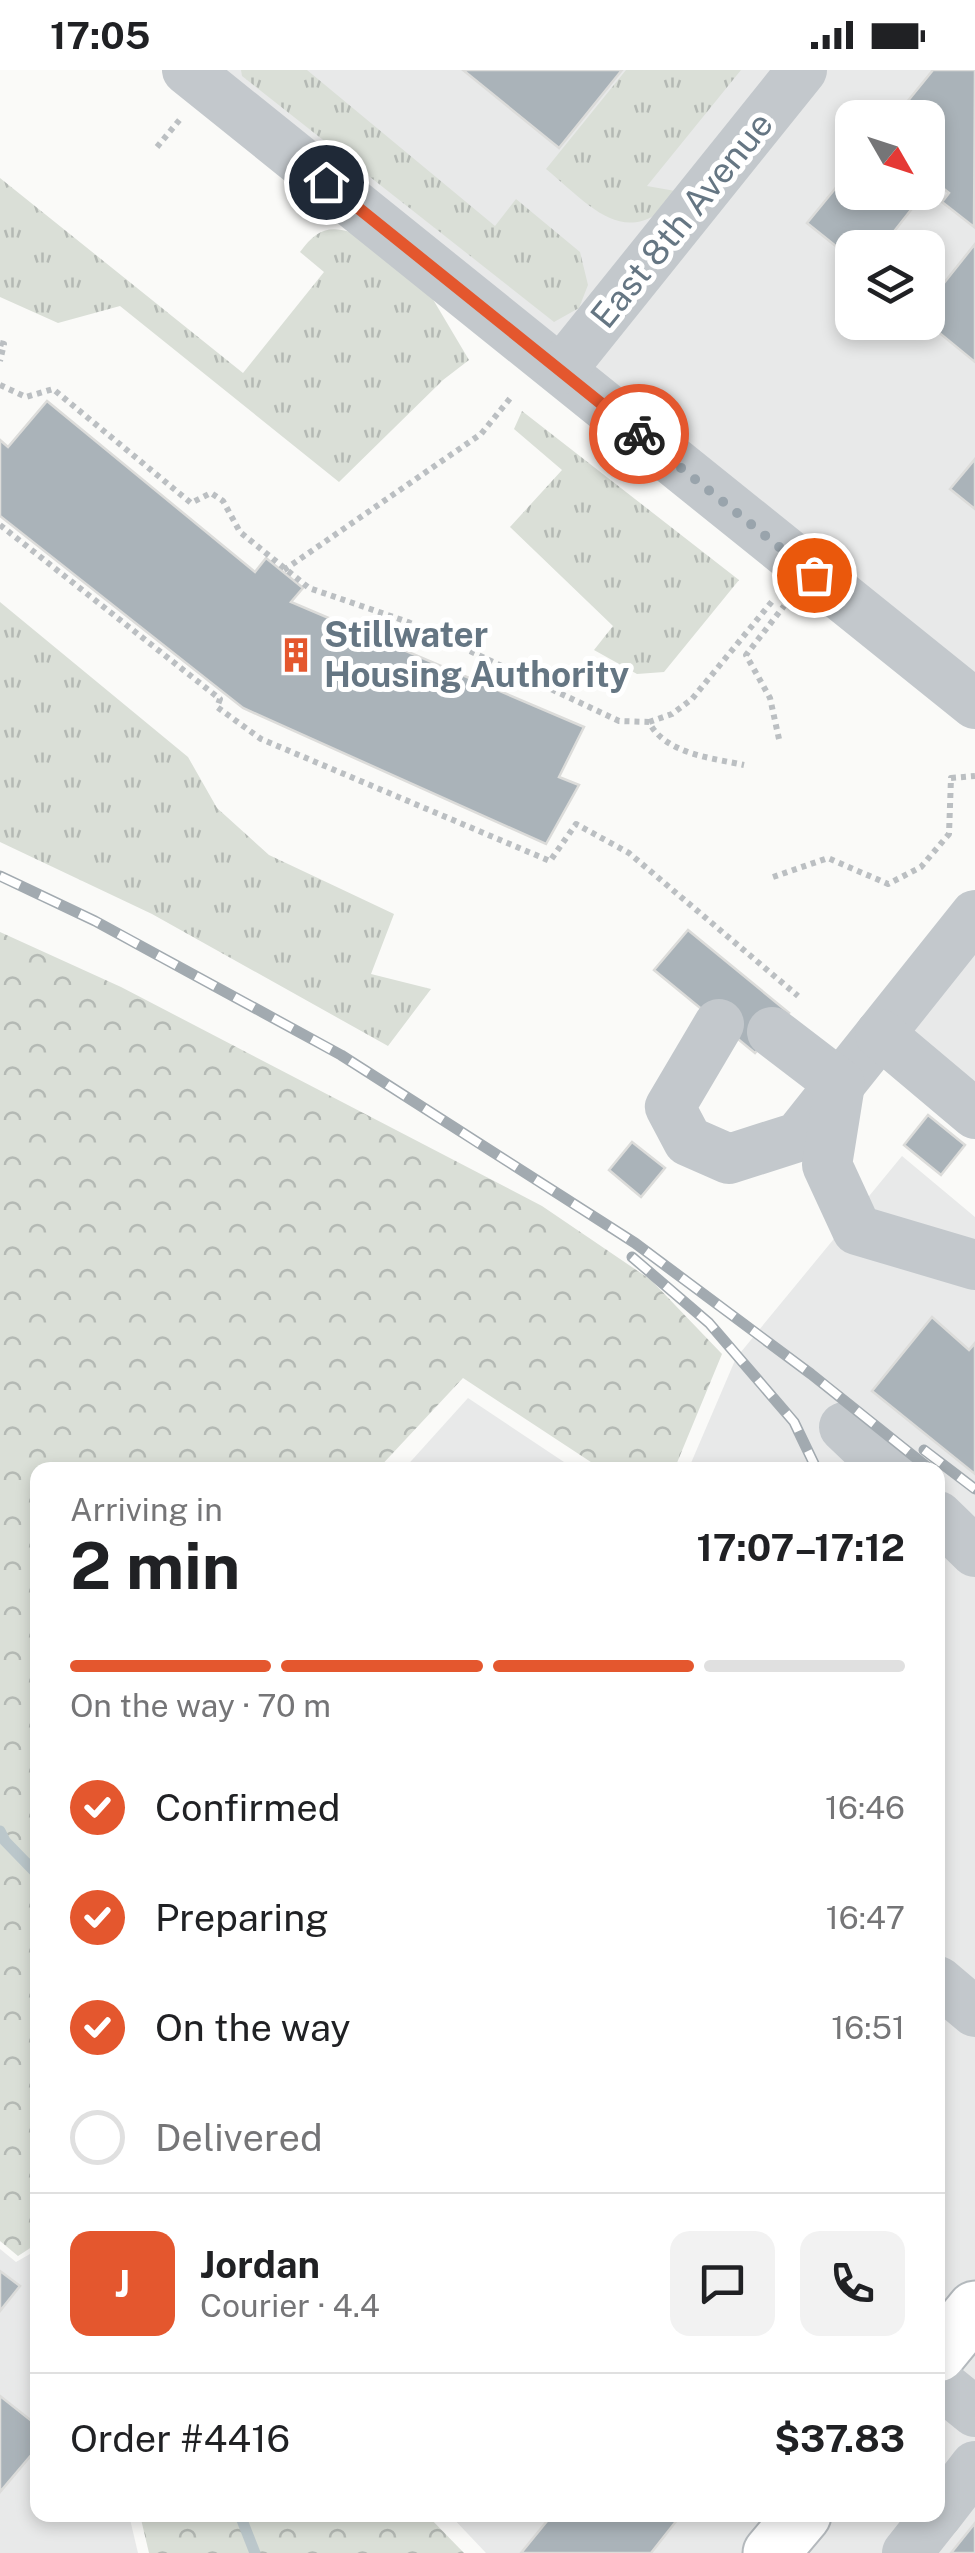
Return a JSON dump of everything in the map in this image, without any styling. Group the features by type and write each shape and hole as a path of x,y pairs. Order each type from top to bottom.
{"highway":[{"path":"945,2345 975,2308"}],"street":[{"path":"187,70 975,704"},
{"name":"East 8th Avenue","path":"562,369 802,70"},
{"path":"719,1024 670,1108 688,1141 728,1159 798,1138 975,915"},
{"path":"880,1034 975,1114"},
{"path":"776,1035 840,1084"},
{"path":"840,1084 827,1165 857,1230 975,1266"},
{"path":"844,1427 881,1462"},
{"path":"945,1523 975,1552"},
{"path":"945,1988 975,2012"},
{"path":"945,2388 975,2412"},
{"path":"945,2504 975,2466"},
{"path":"907,2553 931,2522"}],"path":[{"path":"0,343 4,344 0,361"},
{"path":"0,385 26,398 53,389 191,503 211,493 222,501 240,532 309,588 408,622 619,721 648,722 672,714 692,699 774,599"},
{"path":"284,570 481,434 512,396"},
{"path":"0,525 220,699 218,707 261,740 550,860 576,824 629,853 807,1004 776,1035"},
{"path":"779,739 770,698 746,655 784,606"},
{"path":"648,722 652,730 686,753 744,765"},
{"path":"773,878 828,858 888,884 921,867 949,834 952,778 975,776"}],"shaded area":[{"path":"188,70 975,70 975,704"},
{"path":"975,918 975,1098 888,1028"},
{"path":"902,1156 975,1217 975,2553 486,2553 457,2522 945,2522 945,1462 691,1462 736,1358"},
{"path":"468,1398 564,1462 410,1462"},
{"path":"0,2249 16,2262 30,2254 30,2522 131,2522 138,2553 0,2553"}],"green space":[{"path":"241,70 307,70 495,226 516,199 580,252 588,285 579,308 554,322 242,76"},
{"path":"626,70 741,70 647,186 681,192 662,210 628,223 596,210 546,169"},
{"path":"0,178 243,373 324,272 300,252 316,235 334,229 350,232 431,296 469,360 443,380 339,482 120,306 58,323 0,297"},
{"path":"522,411 739,580 664,672 637,674 594,650 613,626 510,527 562,470 514,429"},
{"path":"0,602 188,757 217,808 269,855 394,914 371,974 431,989 388,1046 152,914 0,842"},
{"path":"0,932 121,987 542,1206 651,1280 722,1354 677,1462 591,1462 463,1378 384,1462 30,1462 30,2248 18,2256 0,2241"},
{"path":"142,2522 434,2522 464,2553 149,2553"}],"building":[{"path":"463,70 622,70 559,148"},
{"path":"933,70 975,70 974,227 945,204 949,193 945,190 945,100 909,100"},
{"path":"835,189 835,210 911,210 895,230 835,230 835,245 807,223"},
{"path":"975,244 975,362 945,338 945,282"},
{"name":"Stillwater Housing Authority","path":"47,401 255,572 266,558 303,588 291,602 584,727 559,777 579,785 546,844 243,708 0,516 0,440 8,447"},
{"path":"975,459 975,509 950,489"},
{"path":"688,930 789,1013 755,1053 654,970"},
{"path":"928,1115 965,1145 941,1175 904,1145"},
{"path":"632,1142 665,1168 641,1197 609,1170"},
{"path":"932,1317 969,1350 975,1343 975,1474 872,1391"},
{"path":"0,2271 20,2286 0,2311"},
{"path":"0,2396 30,2420 30,2456 0,2492"},
{"path":"546,2522 675,2522 651,2553 521,2553"},
{"path":"975,2523 975,2553 951,2553"}],"waterway":[{"path":"0,1831 30,1867"},
{"path":"243,2522 255,2553"}],"railway":[{"path":"0,876 95,921 341,1055 635,1243 921,1462"},
{"path":"632,1257 709,1323 794,1422 813,1462"},
{"path":"924,1450 940,1462"},
{"path":"945,1466 975,1489"}],"way so far":[{"path":"639,434 814,575"}],"place":[{"name":"Stillwater Housing Authority","path":"296,655"}],"route":[{"path":"326,182 639,434"}]}
